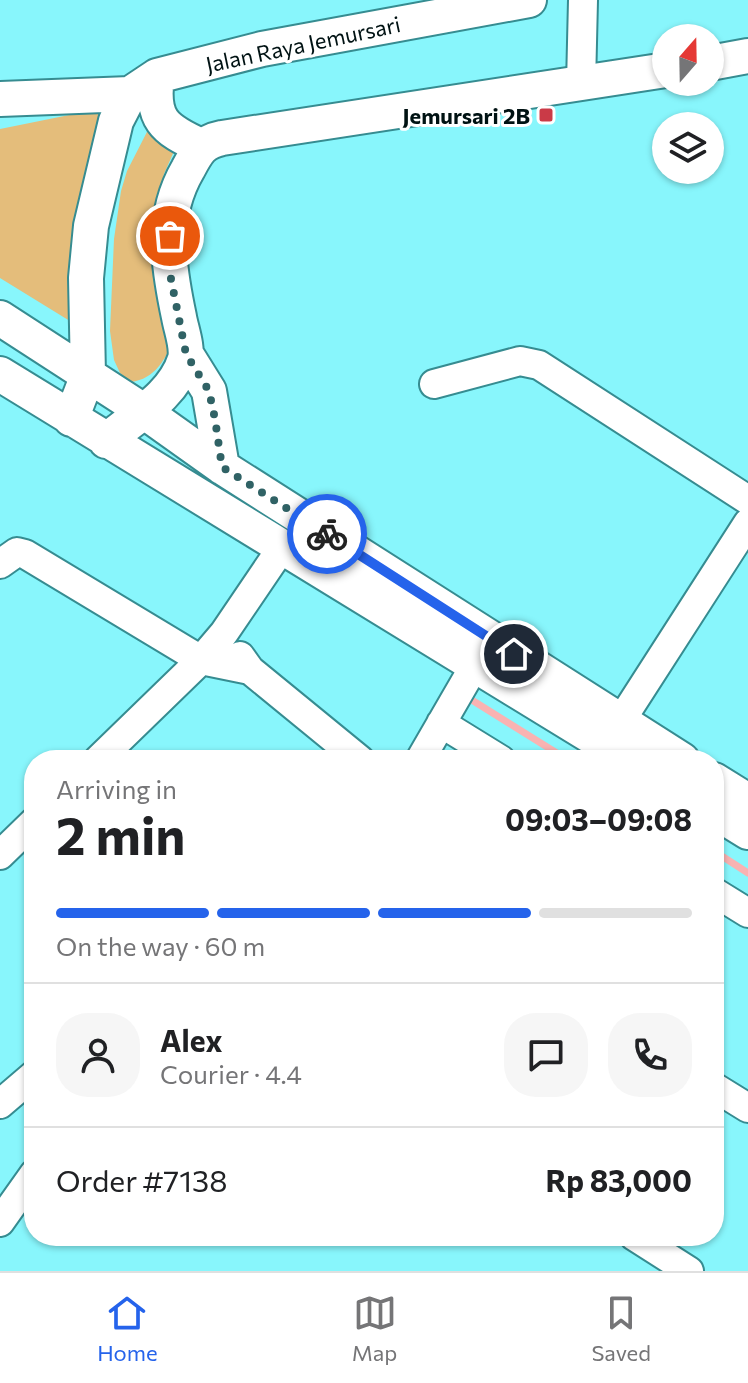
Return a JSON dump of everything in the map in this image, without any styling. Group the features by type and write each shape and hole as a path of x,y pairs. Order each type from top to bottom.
{"main road":[{"name":"Jalan Raya Jemursari","path":"0,99 143,85 262,49 529,0"},
{"path":"724,60 748,56"},
{"path":"222,467 209,391 186,354 168,264 171,208 182,179 201,146 222,138 582,74 652,71"},
{"path":"71,419 88,375 86,278 91,226 116,121 143,85 161,122 182,138 201,146"},
{"path":"0,318 142,410 222,467 666,750"},
{"path":"106,441 166,393 178,376 186,354"},
{"path":"0,374 281,549 614,750"},
{"path":"724,786 748,801"},
{"path":"724,817 748,832"}],"street":[{"path":"582,74 583,5"},
{"path":"434,384 520,361 539,365 748,500"},
{"path":"620,722 748,523"},
{"path":"108,750 201,660 224,633 281,549"},
{"path":"0,564 17,552 25,554 201,660 250,670"},
{"path":"224,633 250,670 342,750"},
{"path":"426,750 475,665"},
{"path":"441,723 485,750"},
{"path":"0,855 24,832"},
{"path":"724,898 748,913"},
{"path":"0,1104 24,1084"},
{"path":"724,1093 748,1108"},
{"path":"0,1222 24,1188"},
{"path":"650,1246 689,1271"}],"shaded area":[{"path":"89,111 102,114 78,326 0,278 0,129"},
{"path":"149,128 175,149 164,174 159,198 174,338 158,367 147,377 131,382 120,373 114,360 110,331 114,239 127,171"}],"waterway":[{"path":"467,697 552,750"},
{"path":"724,857 748,873"}],"way so far":[{"path":"170,236 168,264 186,354 209,391 222,467 327,534"}],"place":[{"name":"Jemursari 2B","path":"546,115"}],"route":[{"path":"327,534 514,654"}]}
